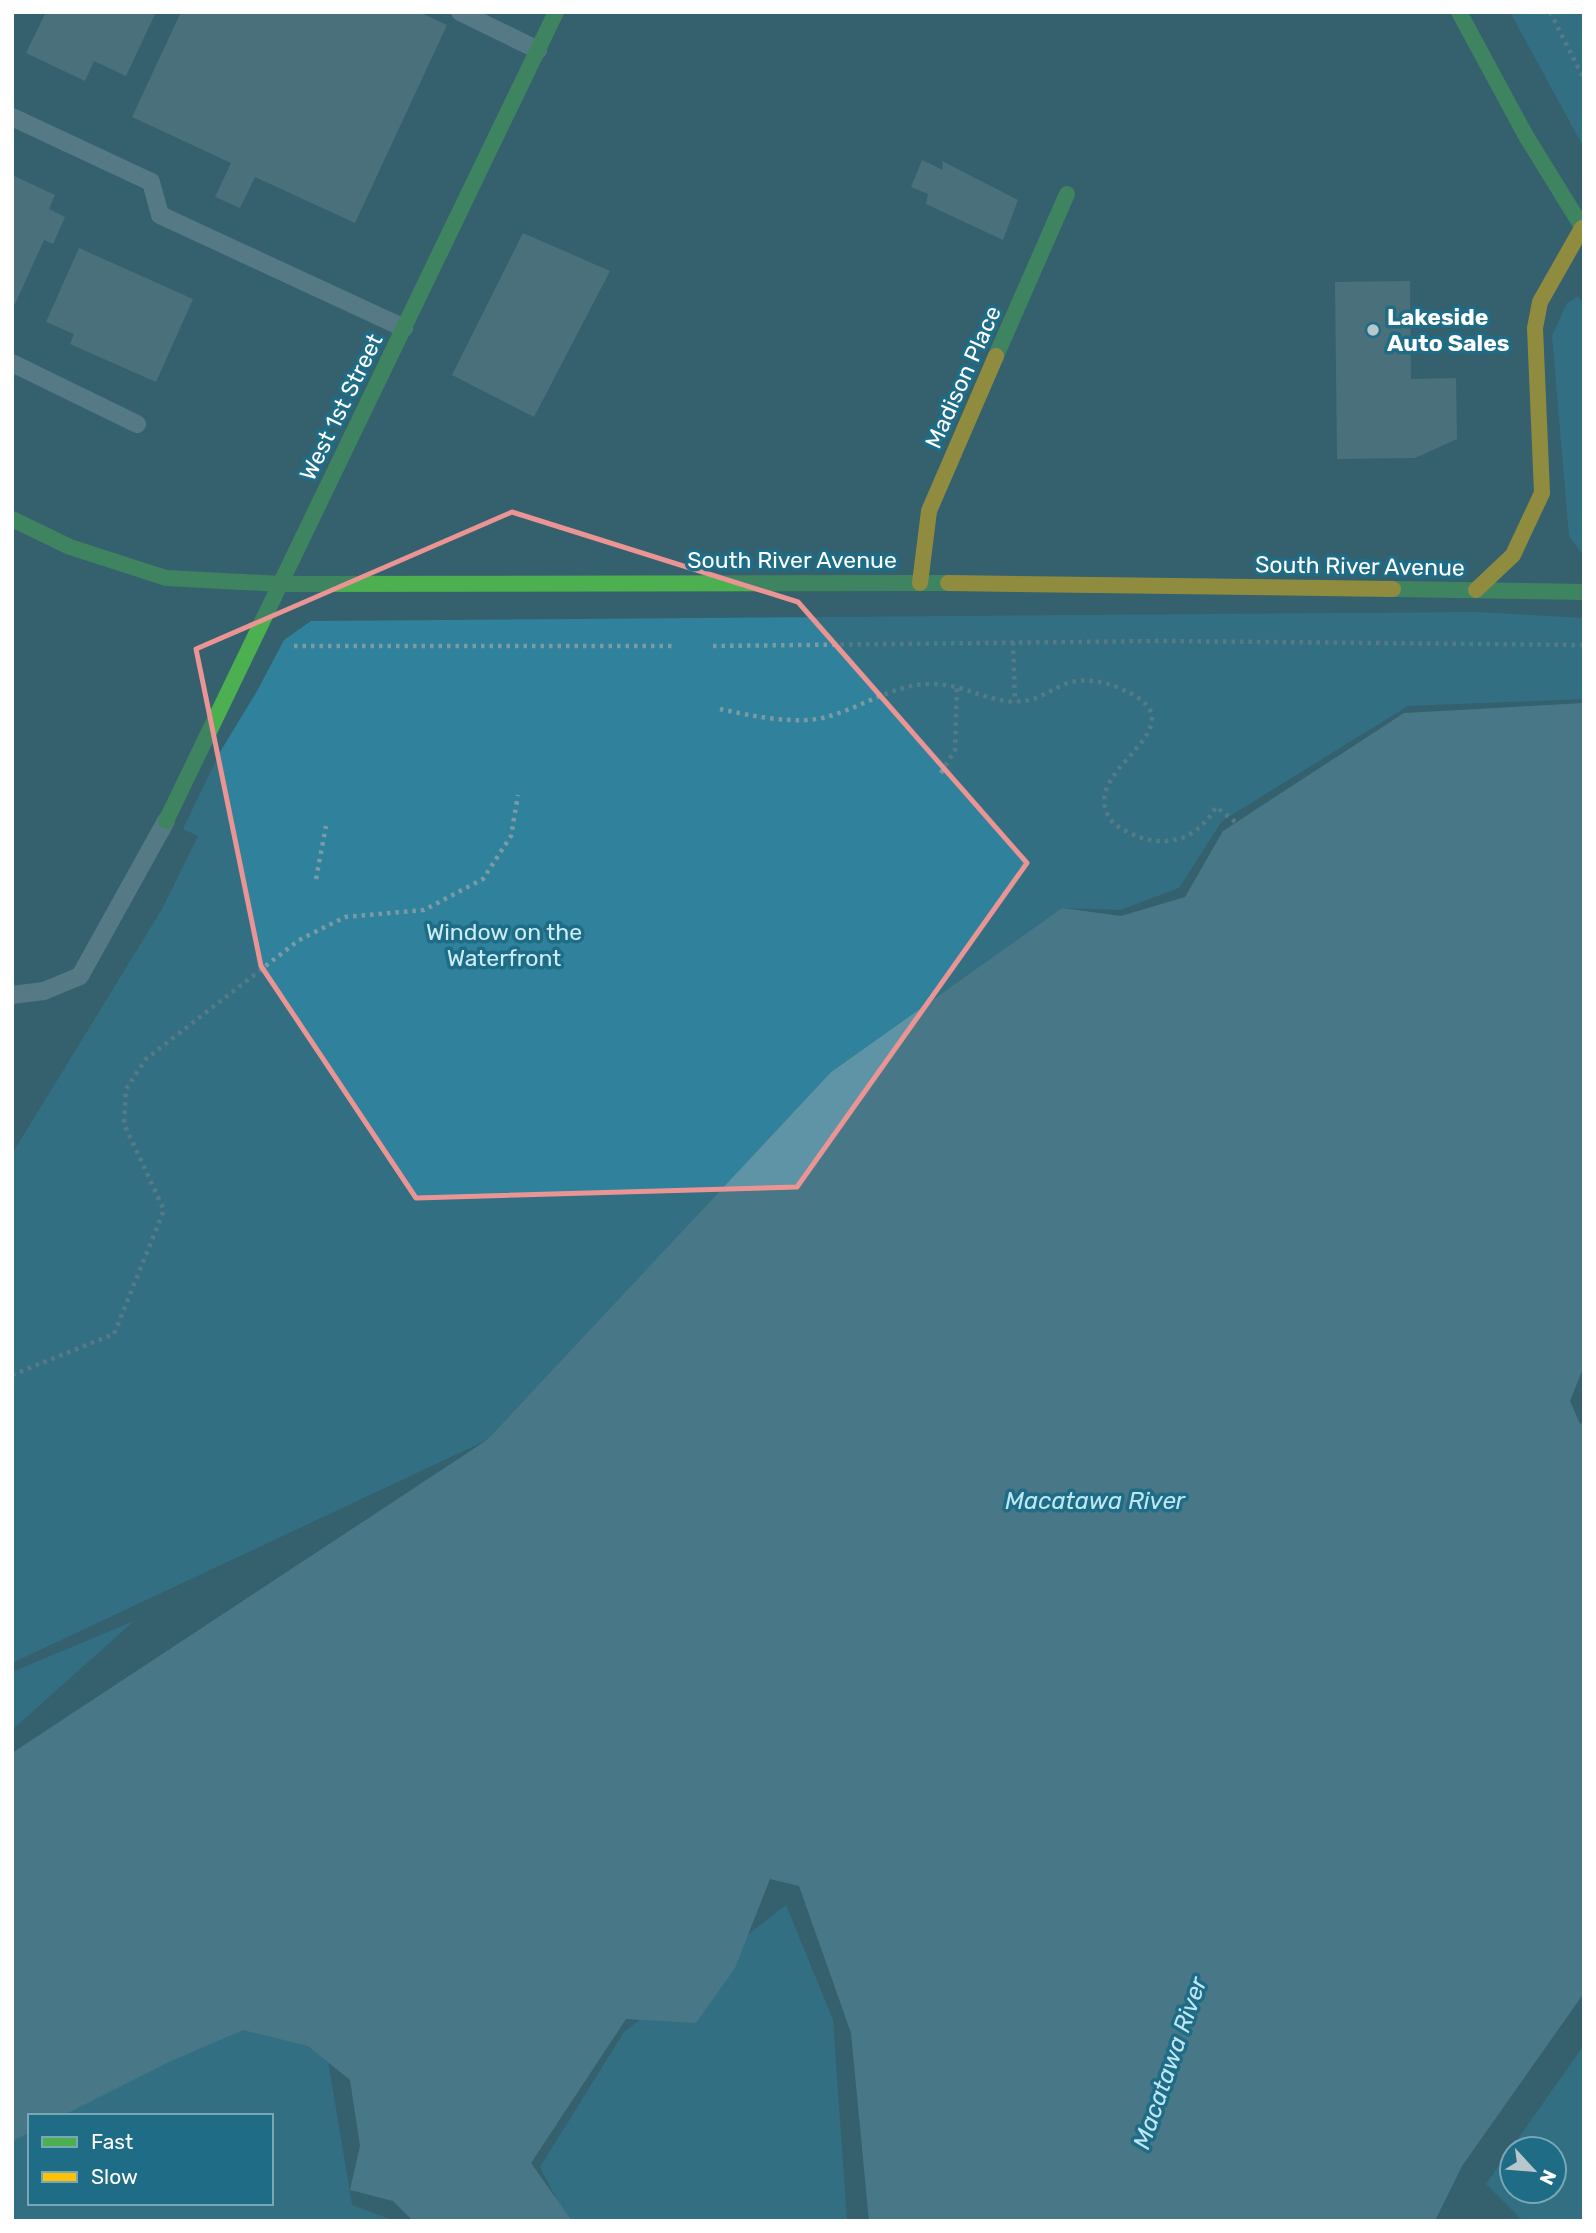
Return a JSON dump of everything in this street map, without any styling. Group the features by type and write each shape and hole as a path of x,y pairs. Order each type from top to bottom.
{"main road":[{"name":"West 1st Street","path":"166,821 556,12"},
{"path":"1459,12 1526,136 1583,229 1540,302 1535,328 1542,493 1513,555 1476,590"},
{"name":"Madison Place","path":"920,583 929,511 1067,194"},
{"name":"South River Avenue","path":"12,519 70,547 166,578 281,584 920,583 1584,593"}],"lane":[{"path":"460,12 538,50"},
{"path":"12,117 151,182 160,215 404,328"},
{"path":"12,363 136,424"},
{"path":"12,995 44,991 80,976 166,821"}],"path":[{"path":"1550,12 1584,79"},
{"path":"713,646 1013,642 1584,645"},
{"path":"1013,642 1015,702"},
{"path":"285,646 674,646"},
{"path":"720,709 793,720 828,717 878,696 928,684 957,686 994,700 1015,702 1040,697 1066,683 1089,680 1112,685 1144,701 1150,710 1151,722 1148,736 1110,779 1103,794 1104,808 1111,821 1136,837 1152,842 1171,841 1190,835 1205,823 1216,807 1237,823"},
{"path":"941,773 955,750 957,740 957,686"},
{"path":"12,1375 114,1334 164,1210 124,1124 126,1089 146,1059 299,940 345,917 424,910 483,880 511,836 518,795"},
{"path":"316,879 326,826"}],"highlighted area":[{"path":"512,512 798,602 1027,863 797,1187 416,1198 261,966 196,649"}],"green space":[{"path":"1510,12 1584,12 1584,148"},
{"path":"1578,297 1584,304 1584,553 1569,536 1552,336 1567,303"},
{"name":"Window on the Waterfront","path":"1477,612 1584,618 1584,699 1408,706 1222,821 1179,888 1120,910 1062,908 831,1072 487,1440 12,1663 12,1154 162,909 198,836 183,829 220,752 284,640 311,621"},
{"path":"134,1621 12,1730 12,1672"},
{"path":"786,1905 833,2020 847,2221 568,2221 540,2167 624,2032"},
{"path":"225,2019 326,2049 352,2205 395,2221 12,2221 12,2122 28,2114 28,2205 273,2205 273,2114 29,2114"},
{"path":"1584,2045 1584,2221 1523,2221 1507,2205 1568,2205 1568,2135 1521,2135"},
{"path":"1498,2167 1498,2196 1486,2184"}],"water":[{"name":"Macatawa River","path":"1584,703 1584,1366 1570,1401 1580,1424 1584,1422 1584,1993 1462,2166 1435,2221 869,2221 851,2033 799,1886 770,1879 735,1968 696,2023 626,2019 531,2163 572,2221 413,2221 393,2201 350,2190 360,2146 350,2080 308,2046 243,2030 169,2062 66,2114 28,2114 28,2133 12,2141 12,1753 487,1440 831,1072 1062,908 1121,916 1185,897 1223,831 1404,713"}],"building":[{"path":"46,12 156,12 126,76 94,61 85,81 26,53"},
{"path":"181,12 419,12 447,25 355,223 255,177 240,208 215,197 231,163 132,117"},
{"path":"922,160 943,170 942,161 1018,200 1003,240 926,204 928,194 911,187"},
{"path":"12,175 55,195 49,209 65,217 53,244 44,240 15,304 12,302"},
{"path":"523,233 610,271 534,417 452,375"},
{"path":"79,248 193,299 156,382 70,344 74,334 46,322"},
{"name":"Lakeside Auto Sales","path":"1410,281 1411,379 1456,378 1457,439 1415,458 1337,459 1335,282"}],"traffic: fast":[{"path":"166,821 556,12"},
{"path":"1459,12 1526,136 1584,230"},
{"path":"996,356 1067,194"},
{"path":"12,519 70,547 166,578 281,584 948,583"},
{"path":"1393,589 1584,592"}],"traffic: slow":[{"path":"1476,590 1513,555 1542,493 1535,328 1540,302 1582,228"},
{"path":"920,583 929,511 996,356"},
{"path":"948,583 1393,589"}],"place":[{"name":"Lakeside Auto Sales","path":"1373,330"}]}
